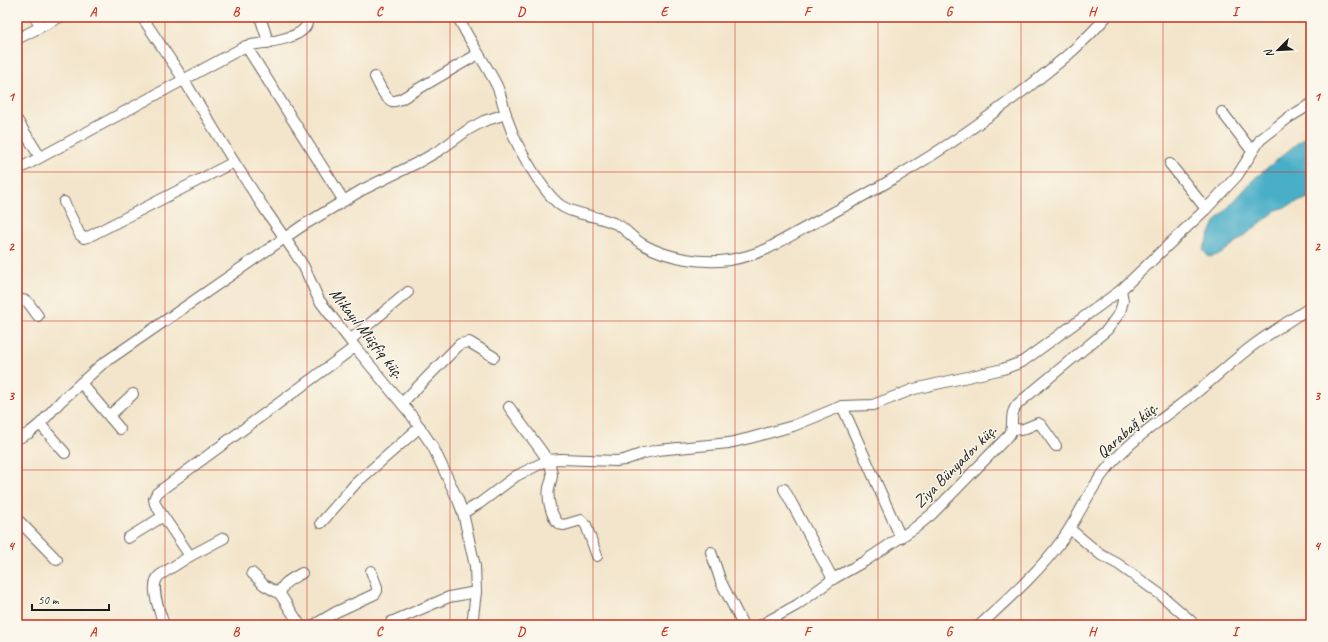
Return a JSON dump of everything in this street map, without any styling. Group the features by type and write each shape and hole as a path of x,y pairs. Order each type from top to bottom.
{"street":[{"path":"35,17 40,27"},
{"path":"17,39 60,17"},
{"name":"Mikayıl Müşfiq küç.","path":"142,17 184,80 234,162 304,267 319,300 402,403 433,447 463,513 475,566 476,592 472,625"},
{"path":"260,17 268,43"},
{"path":"17,170 246,46 268,43 298,33 307,23 306,17"},
{"path":"458,17 497,87 517,143 545,190 554,200 569,209 611,221 642,244 658,252 674,257 712,261 729,260 748,256 767,249 945,147 988,118 1065,58 1092,33 1106,17"},
{"path":"246,46 344,201"},
{"path":"375,77 384,93 394,102 478,54"},
{"path":"463,513 480,503 516,476 548,460 616,461 658,450 729,442 750,438 793,426 842,406 873,404 914,389 1003,370 1022,362 1121,290 1206,210 1237,176 1260,140 1275,127 1311,104"},
{"path":"1222,112 1252,151"},
{"path":"17,439 29,433 40,424 61,401 101,365 317,216 429,156 469,129 484,121 506,114"},
{"path":"17,120 40,157"},
{"path":"64,202 80,235 84,238 234,162"},
{"path":"1170,164 1206,210"},
{"name":"Ziya Bünyadov küç.","path":"761,625 797,605 833,580 902,538 932,514 1010,434 1013,428 1012,416 1014,410 1020,402 1107,330 1120,312 1123,301 1121,290"},
{"path":"190,556 162,517 155,504 154,499 157,493 353,344 408,292"},
{"path":"17,304 23,300 27,300 38,316"},
{"name":"Qarabağ küç.","path":"980,625 1049,557 1070,529 1094,486 1123,452 1139,437 1216,378 1251,347 1311,307"},
{"path":"402,403 460,344 469,342 494,357"},
{"path":"80,383 120,429"},
{"path":"109,416 133,394"},
{"path":"842,406 902,538"},
{"path":"509,407 548,460 552,470 552,478 549,489 549,504 556,521 559,524 564,525 581,520 584,522 597,556"},
{"path":"1013,428 1021,430 1038,423 1056,446"},
{"path":"40,424 65,453"},
{"path":"321,523 327,514 356,483 420,427"},
{"path":"784,489 833,580"},
{"path":"128,538 162,517"},
{"path":"17,519 57,560"},
{"path":"1070,529 1101,555 1124,568 1161,595 1194,625"},
{"path":"164,625 155,593 154,582 156,578 190,556 224,538"},
{"path":"711,552 721,582 743,625"},
{"path":"314,625 336,612 375,594 377,587 370,571"},
{"path":"252,573 264,585 280,594 300,625"},
{"path":"280,594 281,588 288,581 302,573"},
{"path":"391,622 449,597 476,592"}],"water":[{"path":"1311,132 1311,197 1277,210 1221,254 1209,257 1203,250 1215,222 1255,178"}]}
